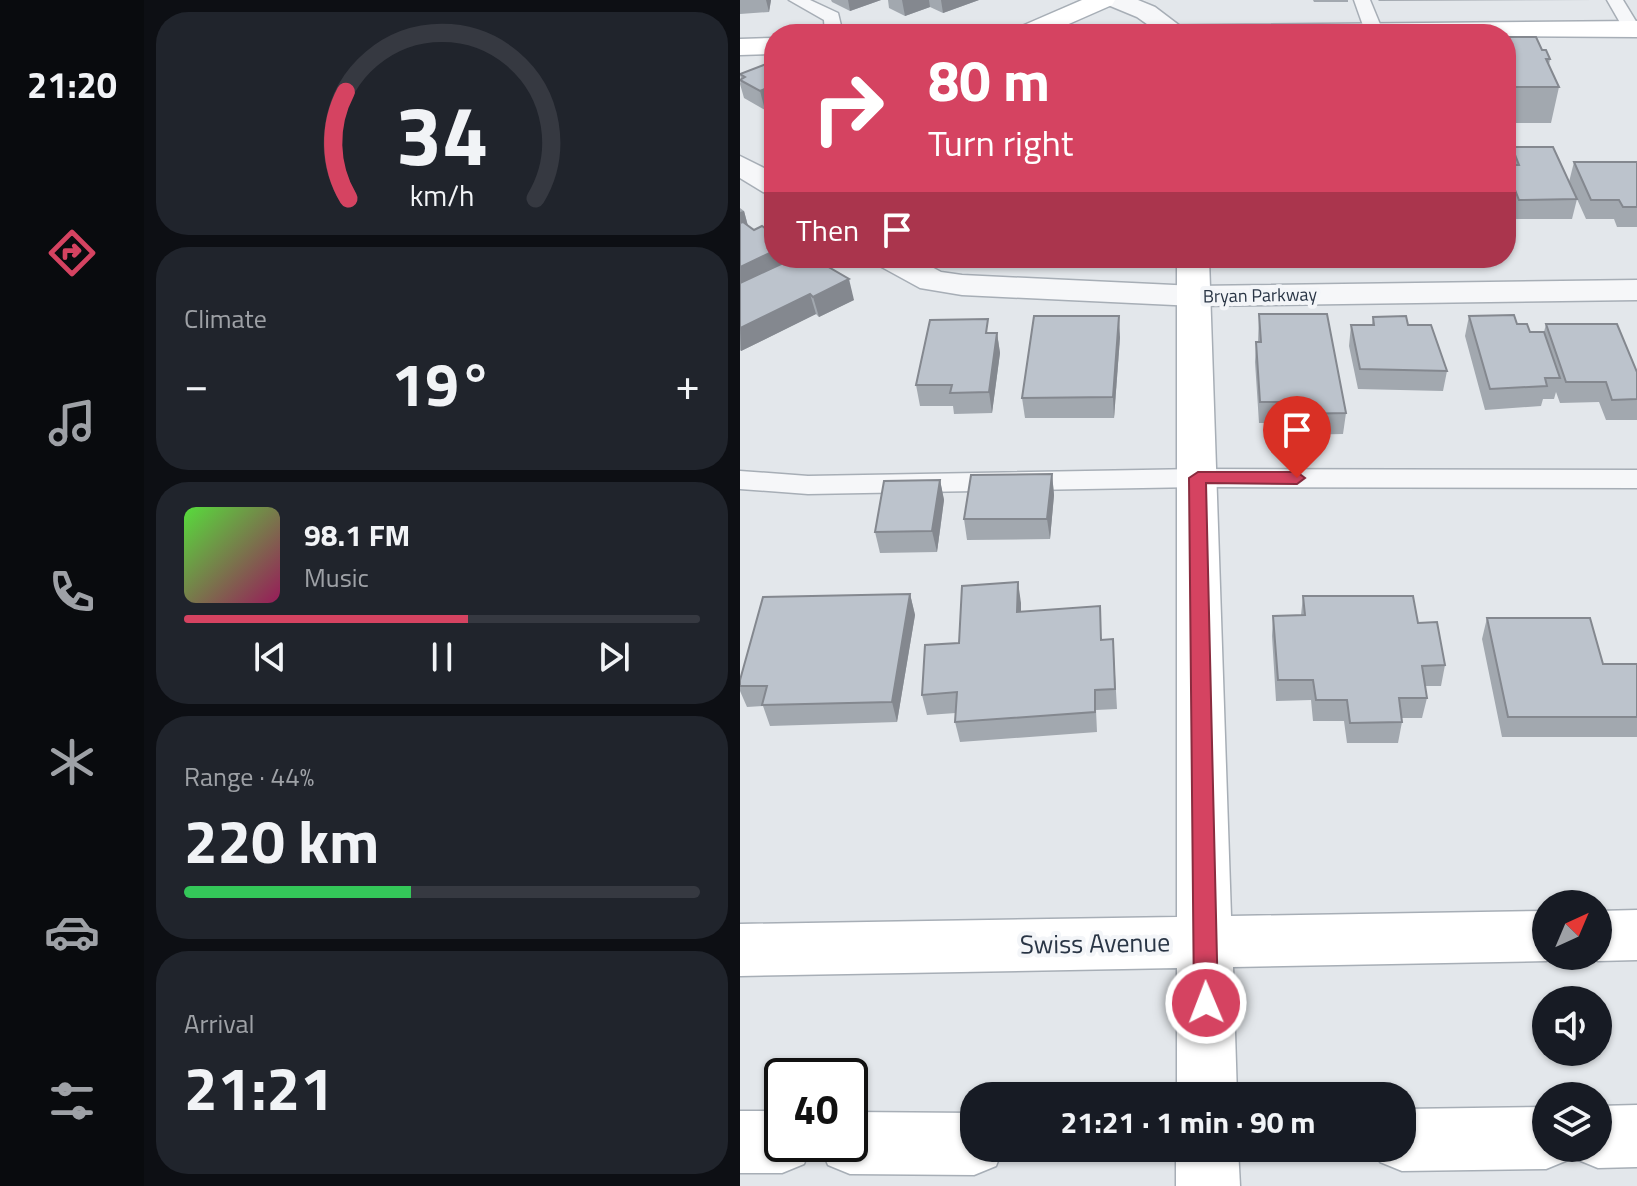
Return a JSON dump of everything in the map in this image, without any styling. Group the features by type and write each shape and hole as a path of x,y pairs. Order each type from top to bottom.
{"street":[{"path":"1047,24 1103,0"},
{"path":"1117,0 1146,12 1163,24"},
{"path":"1516,36 1634,29"},
{"path":"740,47 764,46"},
{"path":"740,165 764,180"},
{"name":"Bryan Parkway","path":"908,268 932,281 962,285 1195,296 1637,290"},
{"path":"1194,268 1207,1082"},
{"path":"1612,936 1637,935"},
{"name":"Swiss Avenue","path":"740,950 1532,936"},
{"path":"1612,1137 1637,1136"},
{"path":"1416,1140 1532,1138"},
{"path":"740,1142 764,1142"},
{"path":"868,1143 960,1144"},
{"path":"1207,1162 1208,1186"}],"lane":[{"path":"797,0 832,17 833,24"},
{"path":"1362,0 1370,24"},
{"path":"1615,0 1634,29"},
{"path":"740,480 808,485 1198,478 1637,479"}],"building":[{"path":"1516,37 1536,37 1542,50 1546,50 1550,59 1546,59 1559,87 1516,87"},
{"path":"764,65 764,89 760,91 740,80 745,77 740,74"},
{"path":"1516,147 1553,147 1577,199 1519,200 1516,165 1519,165"},
{"path":"1574,162 1637,162 1637,207 1623,207 1619,200 1591,200"},
{"path":"740,223 754,230 764,227 764,256 740,267"},
{"path":"772,268 830,268 849,279 740,328 740,283"},
{"path":"1259,314 1327,314 1346,413 1296,414 1295,402 1260,402 1256,342 1261,342"},
{"path":"1514,315 1517,324 1527,324 1530,332 1544,332 1560,378 1545,378 1547,386 1490,389 1469,316"},
{"path":"1034,316 1119,316 1113,397 1022,398"},
{"path":"1406,316 1408,325 1431,325 1447,371 1360,369 1351,325 1374,325 1373,317"},
{"path":"988,319 986,333 997,333 989,392 950,393 952,385 916,385 930,320"},
{"path":"1546,324 1617,324 1637,372 1637,399 1612,400 1606,382 1566,382"},
{"path":"1052,474 1047,519 964,519 971,475"},
{"path":"940,480 932,531 875,532 884,481"},
{"path":"1018,582 1017,612 1100,606 1101,640 1113,639 1115,689 1095,690 1095,712 955,722 957,692 922,695 925,645 959,643 962,586"},
{"path":"910,594 892,702 762,705 767,686 740,686 763,597"},
{"path":"1303,596 1413,596 1418,623 1437,622 1445,665 1422,666 1427,698 1399,698 1402,722 1350,723 1347,700 1316,700 1313,680 1278,680 1273,616 1305,615"},
{"path":"1487,618 1590,618 1603,664 1637,664 1637,717 1508,717"}],"route":[{"path":"1206,1003 1198,478 1297,478"}]}
